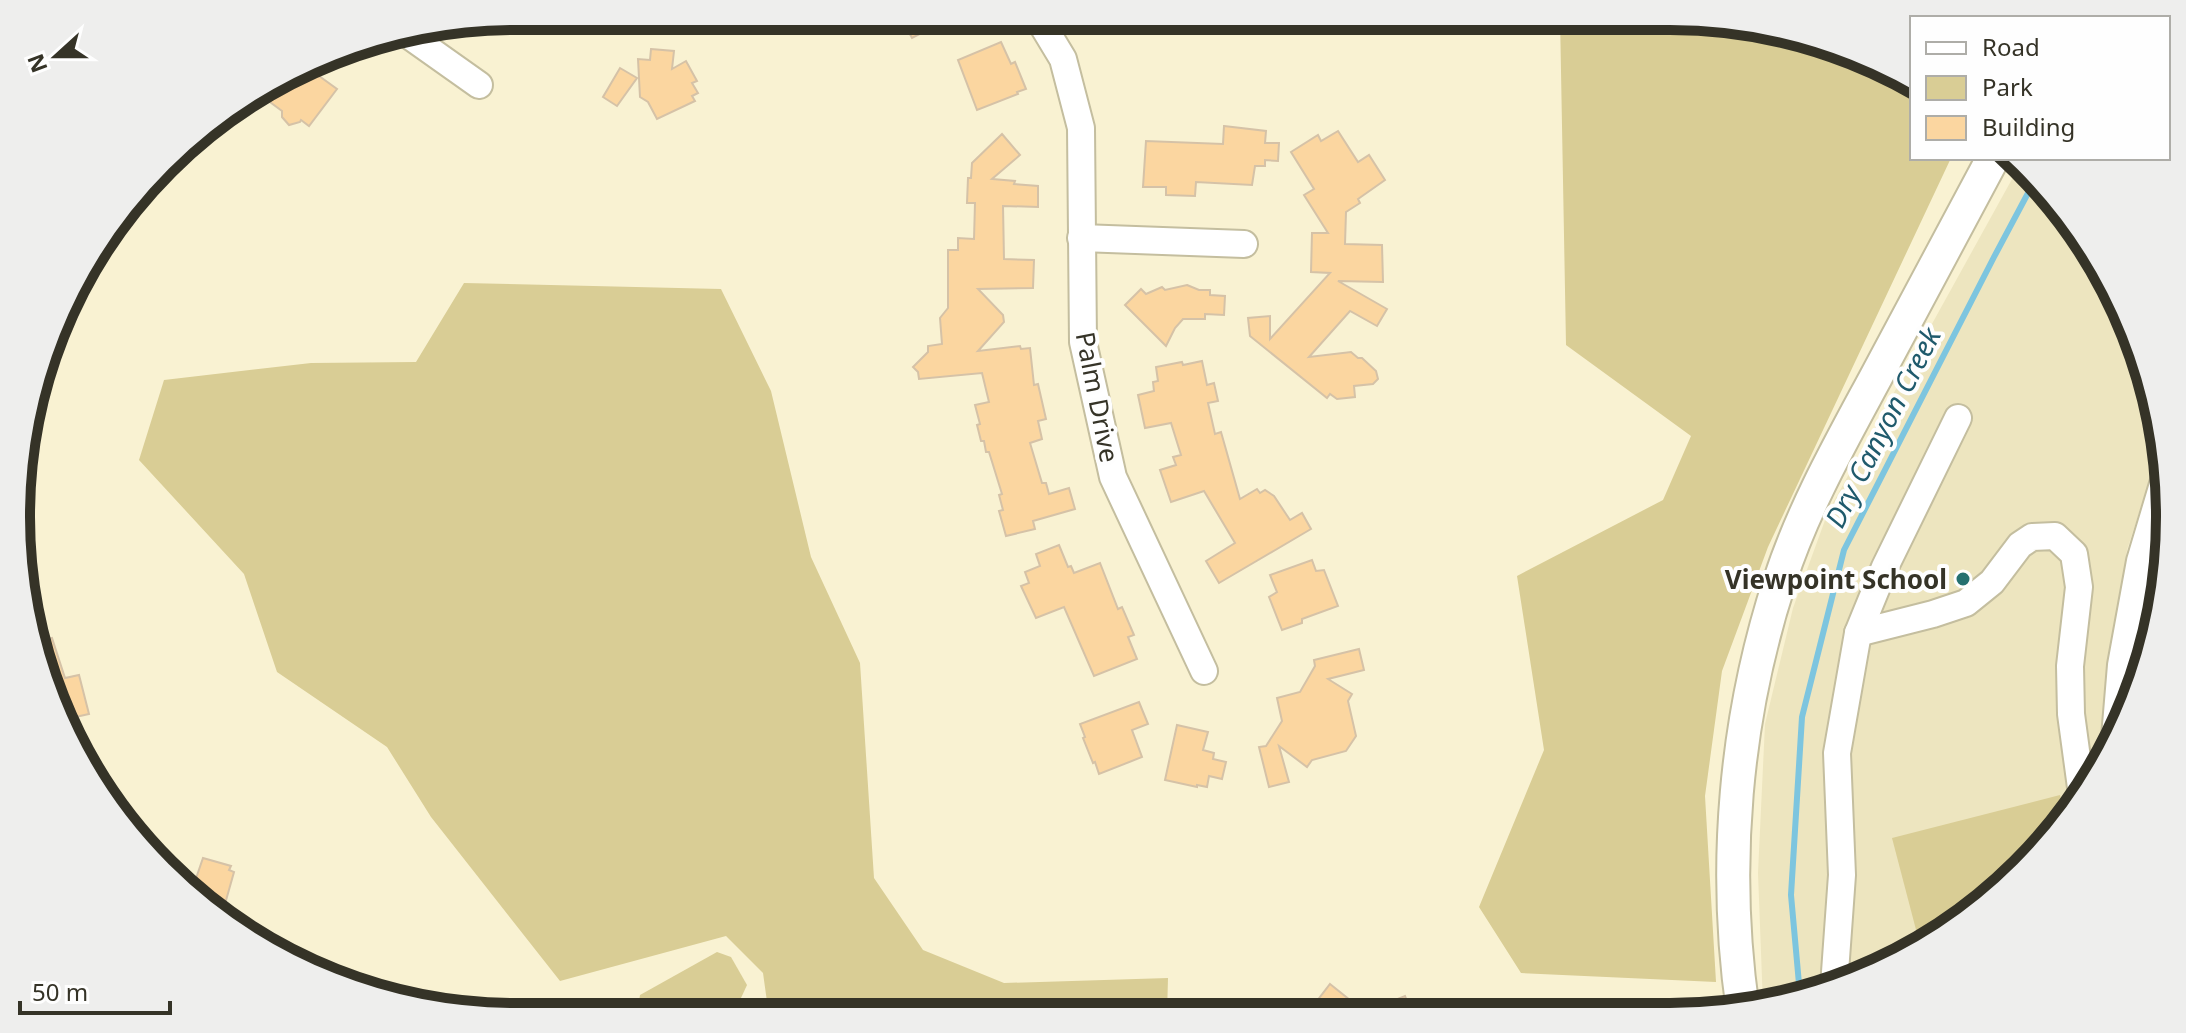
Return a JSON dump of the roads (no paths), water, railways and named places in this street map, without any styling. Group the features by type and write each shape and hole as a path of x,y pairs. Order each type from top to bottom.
{"main road":[{"path":"1741,998 1736,963 1733,892 1740,754 1764,634 1781,577 1826,471 1992,160"}],"street":[{"name":"Palm Drive","path":"1045,30 1063,59 1081,128 1083,342 1113,477 1204,671"},
{"path":"416,41 479,85"},
{"path":"1081,238 1244,244"},
{"path":"1835,974 1842,875 1837,753 1858,633 1885,567 1958,418"},
{"path":"2118,706 2121,665 2140,561 2156,508"},
{"path":"1858,633 1966,603 1992,582 2020,545 2032,537 2055,536 2074,554 2079,587 2070,666 2071,714 2080,778"}],"waterway":[{"name":"Dry Canyon Creek","path":"1799,985 1791,895 1802,717 1844,550 2030,190"}],"place":[{"name":"Viewpoint School","path":"1963,579"}]}
